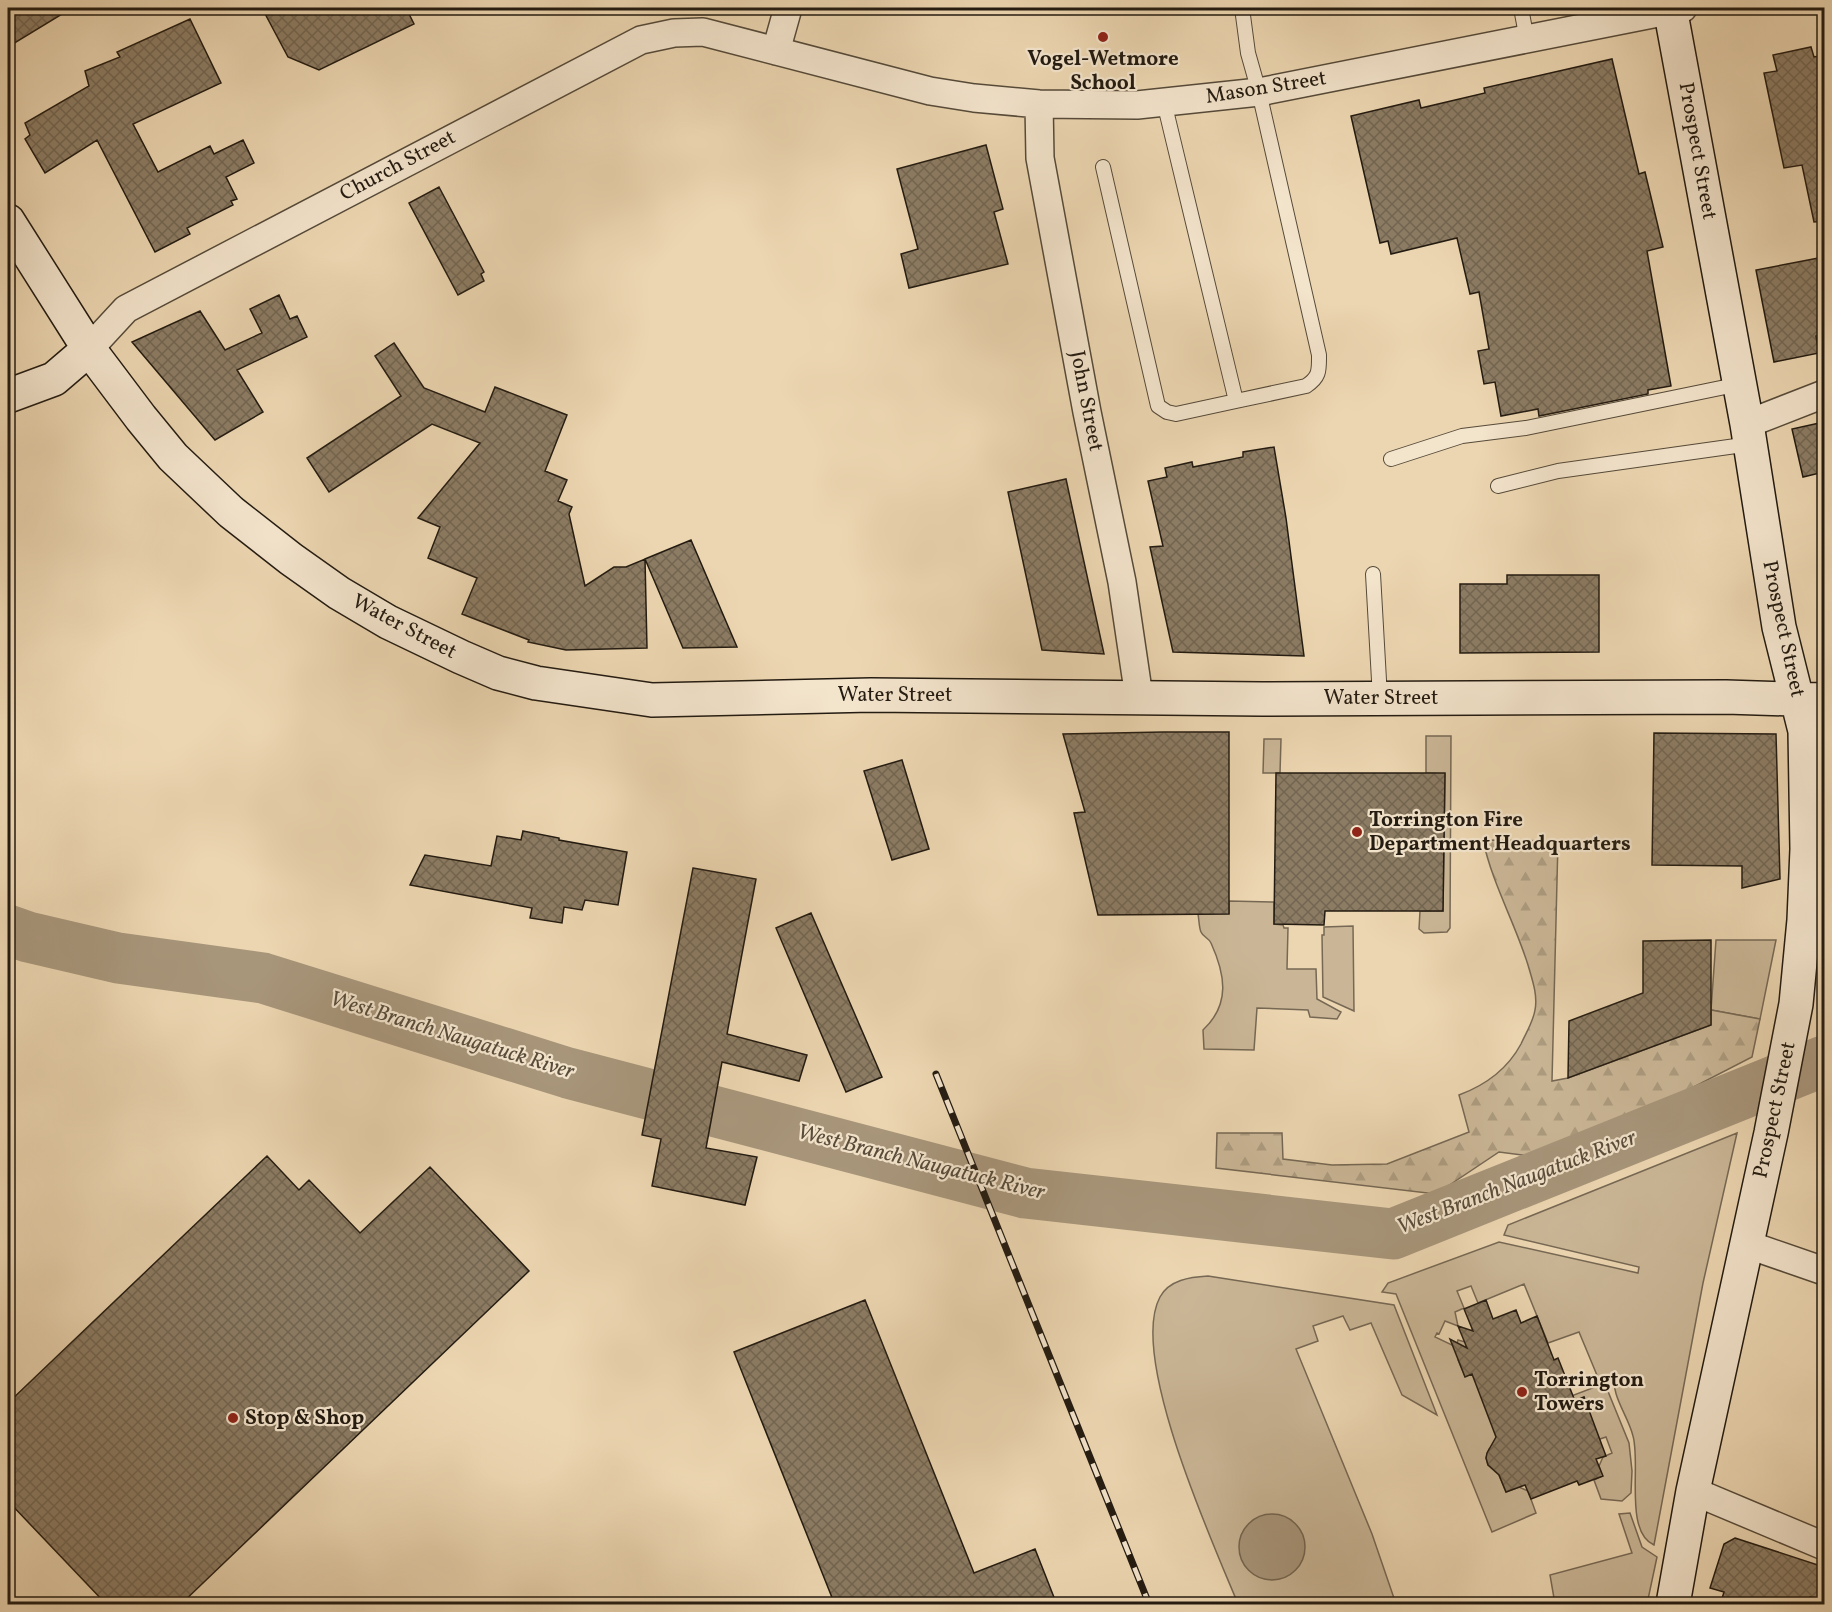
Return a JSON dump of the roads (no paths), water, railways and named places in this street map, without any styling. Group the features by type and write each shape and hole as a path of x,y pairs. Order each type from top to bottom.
{"main road":[{"name":"Prospect Street","path":"1673,1605 1693,1491 1771,1133 1796,1004 1804,920 1807,849 1805,731 1811,699 1779,627 1749,434 1675,8"},
{"name":"Water Street","path":"8,221 89,349 141,418 172,457 231,513 339,593 388,622 498,673 536,683 652,700 813,695 1811,699"},
{"name":"Church Street","path":"8,396 54,379 89,349"}],"street":[{"path":"776,51 788,8"},
{"name":"Mason Street","path":"776,51 930,91 974,98 1039,104 1137,105 1259,92 1527,40 1675,8"},
{"name":"Church Street","path":"89,349 126,309 641,40 674,33 703,32 776,51"},
{"name":"John Street","path":"1039,104 1040,158 1122,582 1140,697"},
{"path":"1749,434 1824,394"},
{"path":"1746,1244 1824,1271"},
{"path":"1693,1491 1824,1546"}],"lane":[{"path":"1103,167 1158,406 1167,412 1176,414 1306,386 1315,380 1319,368 1319,355 1248,53 1242,8"},
{"path":"1521,8 1527,40"},
{"path":"1164,102 1236,400"},
{"path":"1391,459 1462,436 1526,428 1740,384"},
{"path":"1498,486 1558,471 1749,434"},
{"path":"1373,574 1380,698"}],"waterway":[{"name":"West Branch Naugatuck River","path":"8,930 28,937 118,958 263,978 568,1073 1025,1193 1393,1234 1824,1061"}],"railway":[{"path":"936,1074 1149,1604"}],"place":[{"name":"Vogel-Wetmore School","path":"1103,37"},
{"name":"Torrington Fire Department Headquarters","path":"1357,832"},
{"name":"Torrington Towers","path":"1522,1392"},
{"name":"Stop & Shop","path":"233,1418"}]}
